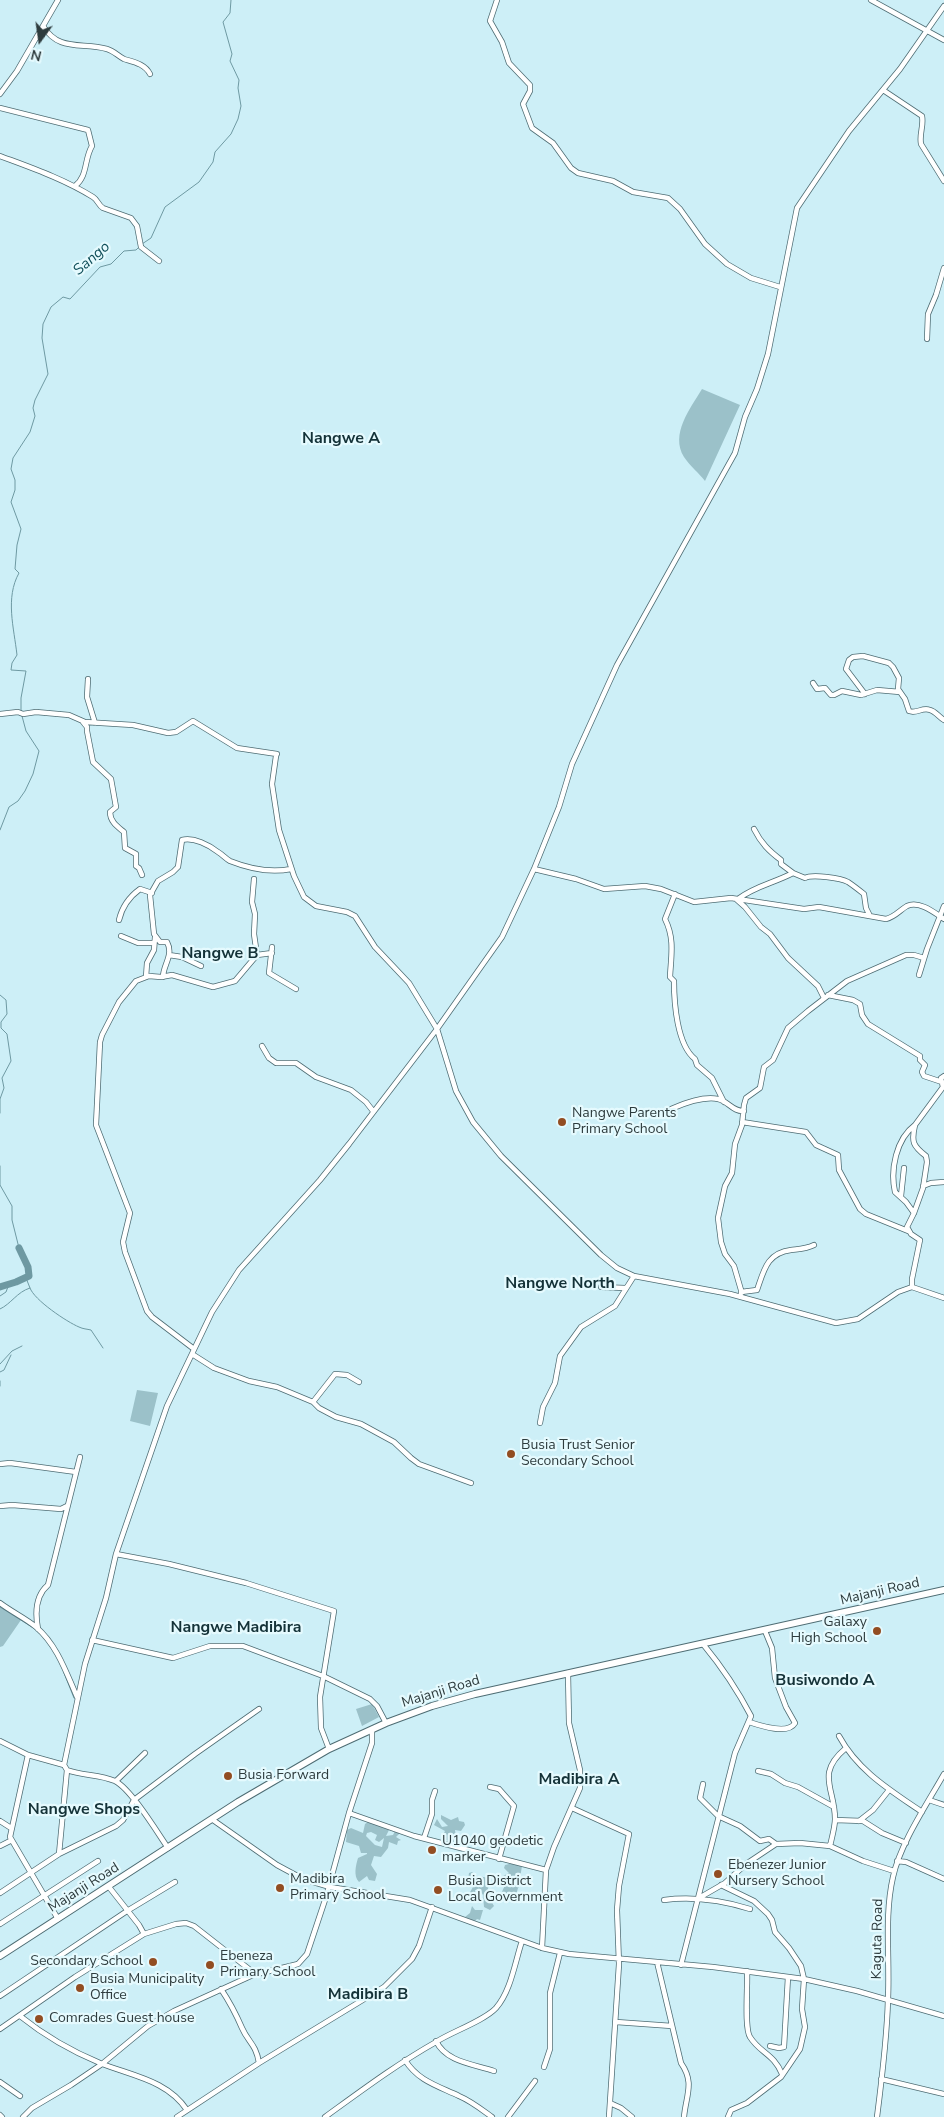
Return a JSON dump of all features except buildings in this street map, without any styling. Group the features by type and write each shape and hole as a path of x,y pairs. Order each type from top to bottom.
{"main road":[{"name":"Majanji Road","path":"0,1956 213,1820 238,1802 329,1749 386,1723 432,1706 475,1694 944,1590"}],"street":[{"path":"0,94 17,71 58,0"},
{"path":"497,0 490,21 502,42 509,63 530,85 530,91 523,104 532,128 553,143 571,168 578,173 613,181 633,192 668,198 680,209 705,244 728,264 751,278 780,287"},
{"path":"871,0 944,40"},
{"path":"59,1854 67,1770 64,1765 77,1697 92,1640 106,1598 116,1554 167,1406 194,1349 220,1297 239,1270 320,1180 437,1029 502,937 534,869 572,764 617,664 735,453 745,417 757,389 768,354 796,208 849,131 928,31 944,6"},
{"path":"43,26 49,36 62,43 106,48 114,51 124,59 146,68 150,74"},
{"path":"883,90 922,116 924,122 920,137 921,144 944,181"},
{"path":"0,108 88,130 92,146 82,178 75,186"},
{"path":"0,156 75,186 95,198 99,206 131,218 137,226 141,247 159,261"},
{"path":"927,339 928,314 944,268"},
{"path":"865,694 846,669 848,660 853,657 863,656 889,663 897,672 900,692 912,712 924,709 930,710 944,720"},
{"path":"88,679 87,697 96,723"},
{"path":"813,683 817,689 825,688 830,695 842,691 865,694 877,690 900,692"},
{"path":"0,714 36,712 69,715 86,723 94,762 111,779 111,791 116,807 110,812 110,816 117,828 124,832 125,848 136,854 136,866 142,875"},
{"path":"80,720 132,725 172,733 193,721 237,748 277,755 272,792 280,837 299,889 308,902 316,906 347,912 355,916 379,952 409,983 437,1029 456,1091 479,1129 501,1156 601,1255 618,1268 634,1276 741,1294 825,1321 844,1323 862,1317 898,1292 912,1287 944,1298"},
{"path":"87,726 96,723"},
{"path":"754,829 769,852 775,854 781,860 781,864 793,873 805,878 826,876 849,883 864,894 866,908 870,916"},
{"path":"146,977 148,963 154,950 155,937 150,895 158,881 178,868 182,840 199,841 219,852 229,861 266,872 291,869"},
{"path":"534,869 576,879 604,889 645,886 700,902 727,898 804,908 819,907 886,919 905,907 914,904 942,918"},
{"path":"737,899 754,888 773,884 793,873"},
{"path":"254,879 252,902 255,914 256,955"},
{"path":"119,920 123,907 134,893 140,889 152,893"},
{"path":"675,894 665,919 672,935 673,956 670,977 674,981 673,997 678,1029 691,1055 696,1059 696,1065 712,1078 724,1102"},
{"path":"737,899 746,907 761,927 770,934 788,958 826,996 853,1000 860,1004 862,1015 868,1024 920,1056 920,1060 924,1065 922,1072 924,1076 943,1084"},
{"path":"919,975 924,958 942,918 944,906"},
{"path":"120,936 138,943 154,943"},
{"path":"155,937 160,942 167,942 170,945 162,977"},
{"path":"272,947 269,973 296,989"},
{"path":"194,1349 152,1317 141,1298 123,1242 130,1213 96,1125 102,1035 125,994 136,981 146,977 172,975 213,987 235,981 256,955 272,953"},
{"path":"741,1294 734,1266 725,1254 721,1242 718,1218 725,1186 732,1173 746,1098 760,1088 764,1067 773,1060 788,1028 826,996 847,981 906,956 914,954 924,958"},
{"path":"169,955 182,957 201,966"},
{"path":"262,1046 269,1058 276,1063 296,1063 316,1077 351,1090 366,1102 373,1111"},
{"path":"943,1084 941,1078 944,1076"},
{"path":"914,1213 894,1189 897,1149 906,1132 915,1125 943,1084"},
{"path":"670,1109 690,1102 719,1099 739,1111 744,1110"},
{"path":"742,1122 806,1132 816,1145 838,1155 839,1170 860,1209 866,1214 908,1230 920,1240 912,1287"},
{"path":"908,1230 906,1228 914,1213 923,1186 927,1158 917,1150 912,1142 915,1125"},
{"path":"901,1196 904,1168"},
{"path":"923,1186 930,1183 944,1182"},
{"path":"741,1294 745,1290 756,1291 766,1264 772,1257 786,1250 804,1249 814,1245"},
{"path":"540,1423 543,1407 556,1383 560,1356 581,1327 615,1306 634,1276"},
{"path":"601,1287 626,1288"},
{"path":"192,1354 214,1368 249,1382 277,1387 313,1402 325,1412 361,1424 387,1438 419,1464 471,1483"},
{"path":"313,1402 335,1374 347,1375 359,1382"},
{"path":"38,1628 36,1616 38,1601 40,1593 48,1585 80,1457"},
{"path":"0,1464 10,1463 76,1472"},
{"path":"0,1506 12,1505 61,1510 68,1505"},
{"path":"61,1510 65,1516"},
{"path":"116,1554 169,1564 246,1583 334,1611 323,1676 320,1712 321,1728 329,1749"},
{"path":"0,1603 38,1628 56,1651 77,1697"},
{"path":"749,1722 780,1729 789,1728 795,1723 786,1708 775,1678 772,1648 765,1631"},
{"path":"92,1640 173,1658 210,1646 243,1646 323,1676 370,1699 377,1706 386,1723"},
{"path":"681,1965 735,1753 752,1716 734,1685 725,1676 704,1644"},
{"path":"542,1948 546,1870 580,1788 580,1770 568,1723 568,1673"},
{"path":"0,1893 59,1854 116,1826 123,1820 134,1800 194,1754 259,1709"},
{"path":"22,2117 32,2108 102,2064 148,2026 253,1975 292,1966 302,1961 330,1887 349,1813 372,1743 372,1729"},
{"path":"839,1736 858,1764 889,1790 922,1812"},
{"path":"0,1741 28,1755 64,1765"},
{"path":"830,1846 835,1820 828,1786 832,1761 846,1748"},
{"path":"116,1781 145,1753"},
{"path":"28,1755 11,1828 10,1841 58,1919"},
{"path":"67,1770 79,1774 97,1774 116,1781 134,1800 169,1848"},
{"path":"758,1770 798,1787 834,1808"},
{"name":"Kaguta Road","path":"877,2117 888,2000 889,1909 894,1871 906,1843 944,1774"},
{"path":"703,1784 700,1798 718,1816 740,1826 760,1841 770,1839 776,1844"},
{"path":"490,1787 499,1789 514,1806 499,1859"},
{"path":"859,1821 872,1810 889,1790"},
{"path":"424,1838 432,1814 432,1800 435,1791"},
{"path":"929,1800 944,1805"},
{"path":"572,1808 629,1834 619,1886 617,1910 616,2022 610,2117"},
{"path":"349,1813 424,1838 546,1870"},
{"path":"213,1820 287,1871 314,1883 388,1896 432,1907 522,1941 560,1953 747,1971 804,1979 857,1991 944,2016"},
{"path":"835,1820 859,1821 870,1824 906,1843"},
{"path":"0,1821 11,1828"},
{"path":"0,1846 10,1841"},
{"path":"699,1898 721,1885 762,1852 776,1844 800,1843 830,1846 863,1861 894,1871"},
{"path":"0,1924 98,1861"},
{"path":"897,1861 906,1862 944,1879"},
{"path":"0,1996 127,1911 175,1882"},
{"path":"721,1885 754,1901 768,1914 775,1932 801,1966 804,1979 802,2010 805,2026 803,2039 795,2058 769,2088 731,2110 728,2117"},
{"path":"109,1887 140,1925 144,1934"},
{"path":"664,1900 699,1898 726,1901 750,1909"},
{"path":"178,2117 259,2063 384,1987 412,1959 419,1946 432,1907"},
{"path":"0,2029 75,1977 144,1934 176,1924 186,1923 194,1926 249,1969 253,1975"},
{"path":"325,2117 405,2060 436,2041 491,2013 496,2008 507,1988 522,1941"},
{"path":"544,2067 550,2049 550,1994 560,1953"},
{"path":"657,1962 681,2063 689,2074 684,2117"},
{"path":"747,1971 749,1987 747,2020 749,2036 759,2048 776,2060 782,2074"},
{"path":"770,2046 784,2047 788,1977"},
{"path":"221,1989 240,2020 242,2029 252,2042 259,2063"},
{"path":"20,2016 54,2041 102,2064 151,2080 170,2093 188,2110"},
{"path":"616,2022 672,2026"},
{"path":"436,2041 440,2050 448,2056 494,2071"},
{"path":"405,2060 417,2074 429,2083 460,2096 492,2117"},
{"path":"882,2079 944,2094"},
{"path":"508,2117 534,2081"},
{"path":"0,2082 20,2096"},
{"path":"610,2103 621,2108 632,2117"}],"shaded area":[{"path":"702,389 740,405 705,481 684,457 679,439 687,413"},
{"path":"137,1390 158,1393 150,1426 130,1421"},
{"path":"0,1607 21,1620 3,1646 0,1647"},
{"path":"372,1704 379,1717 362,1726 356,1709"},
{"path":"441,1815 451,1820 458,1817 459,1821 464,1822 465,1825 461,1831 455,1830 456,1837 454,1843 443,1839 442,1836 445,1831 434,1825 437,1819 442,1827 448,1826 441,1819"},
{"path":"368,1822 390,1828 386,1836 393,1835 395,1831 400,1833 396,1837 401,1840 398,1841 397,1845 389,1842 388,1848 381,1857 374,1856 371,1865 377,1874 375,1881 369,1880 367,1876 359,1882 356,1874 357,1861 358,1858 367,1853 361,1853 359,1846 346,1842 347,1830 351,1828 363,1833 365,1824","holes":["371,1832 377,1835 375,1840 379,1842 384,1838 382,1847 375,1845 366,1836 367,1833"]},
{"path":"517,1862 522,1866 520,1878 524,1883 518,1888 516,1895 512,1897 508,1894 504,1899 501,1894 505,1885 501,1877 509,1873 504,1868 505,1865"},
{"path":"472,1872 477,1876 490,1878 487,1894 494,1906 490,1910 484,1907 483,1895 480,1890 475,1890 476,1900 468,1896 474,1885 468,1880 469,1873"},
{"path":"472,1906 475,1910 483,1910 480,1920 477,1919 475,1921 465,1917 470,1913"}],"waterway":[{"name":"Sango","path":"142,244 151,238 165,207 199,182 213,162 215,152 231,134 238,119 241,106 238,88 239,80 230,61 232,54 223,22 230,13 231,0"},
{"name":"Sango","path":"21,712 21,698 26,671 11,670 12,663 17,655 11,603 12,593 19,573 15,569 17,545 21,529 11,502 15,490 15,480 11,469 13,458 30,432 35,416 33,408 35,400 48,374 42,338 43,324 51,307 63,297 70,299 100,267 111,264 124,251 136,250 139,247"},
{"name":"Sango","path":"0,830 9,807 18,801 25,791 33,774 39,751 26,731 22,716"},
{"name":"Sango","path":"0,995 6,1000 7,1014 1,1022 1,1028 7,1034 11,1061 2,1078 4,1088 0,1099 0,1113"},
{"name":"Sango","path":"0,1166 0,1185 12,1206 12,1220 19,1248"},
{"name":"Sango","path":"0,1287 29,1276 28,1267 19,1248"},
{"path":"0,1309 21,1292 30,1288 26,1278"},
{"path":"0,1296 6,1292 9,1284"},
{"path":"30,1288 44,1304 59,1316 79,1327 91,1330 103,1348"},
{"path":"0,1364 12,1351 22,1346"},
{"path":"0,1372 4,1370 11,1355"},
{"path":"0,1381 0,1386"},
{"path":"0,1607 35,1629"},
{"path":"64,1673 74,1698"}],"place":[{"name":"Nangwe Parents Primary School","path":"562,1122"},
{"name":"Busia Trust Senior Secondary School","path":"511,1454"},
{"name":"Galaxy High School","path":"877,1631"},
{"name":"Busia Forward","path":"228,1776"},
{"name":"U1040 geodetic marker","path":"432,1850"},
{"name":"Ebenezer Junior Nursery School","path":"718,1874"},
{"name":"Madibira Primary School","path":"280,1888"},
{"name":"Busia District Local Government","path":"438,1890"},
{"name":"Secondary School","path":"153,1962"},
{"name":"Ebeneza Primary School","path":"210,1965"},
{"name":"Busia Municipality Office","path":"80,1988"},
{"name":"Comrades Guest house","path":"39,2019"}],"district":[{"name":"Nangwe A","path":"341,439"},
{"name":"Nangwe B","path":"220,954"},
{"name":"Nangwe North","path":"560,1284"},
{"name":"Nangwe Madibira","path":"236,1628"},
{"name":"Busiwondo A","path":"825,1681"},
{"name":"Madibira A","path":"579,1780"},
{"name":"Nangwe Shops","path":"84,1810"},
{"name":"Madibira B","path":"368,1995"}]}
